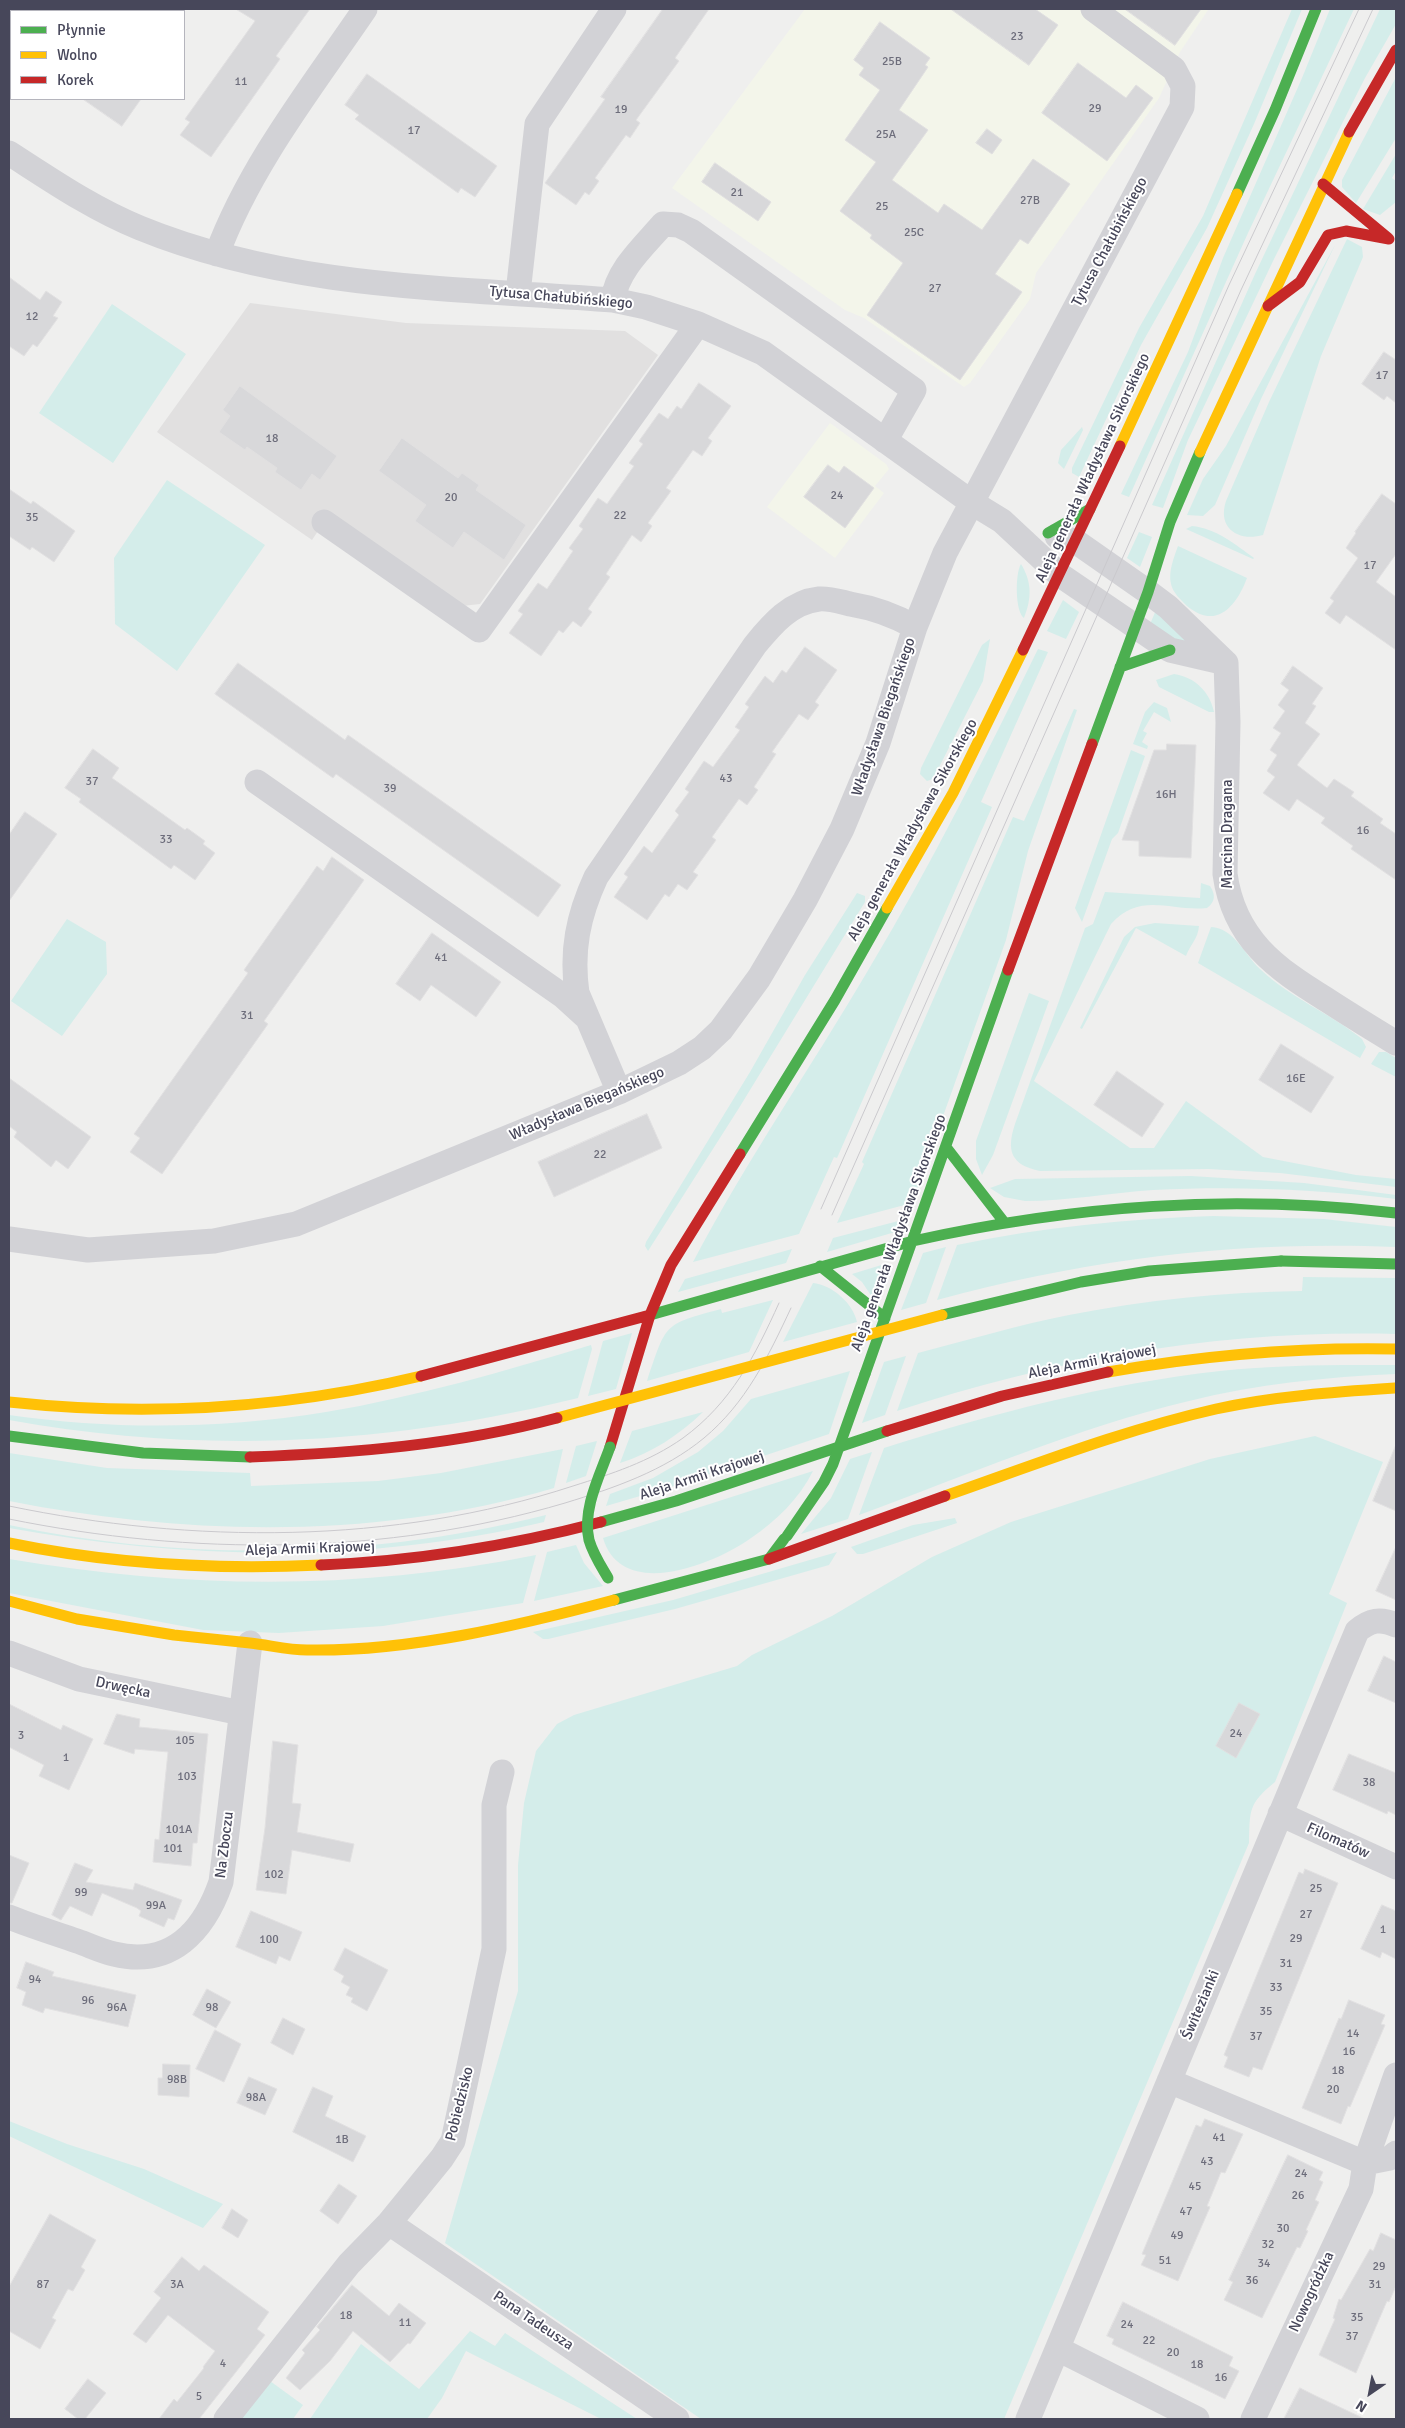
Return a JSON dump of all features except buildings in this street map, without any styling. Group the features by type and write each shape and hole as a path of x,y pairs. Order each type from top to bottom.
{"main road":[{"name":"Aleja generała Władysława Sikorskiego","path":"623,1599 608,1578 593,1551 588,1534 588,1512 650,1315 671,1265 835,1000 953,793 1060,575 1252,162 1316,9"},
{"name":"Aleja generała Władysława Sikorskiego","path":"769,1560 824,1482 833,1464 1025,922 1148,592 1170,522 1264,309 1323,184 1353,124 1396,50"},
{"path":"1264,309 1300,282 1328,235 1346,231 1389,239 1323,184"},
{"path":"1048,534 1090,509"},
{"path":"1120,667 1170,650"},
{"path":"946,1147 1004,1222"},
{"path":"9,1402 90,1410 161,1411 238,1407 318,1397 405,1380 650,1315 913,1241 1004,1222 1156,1205 1245,1202 1325,1205 1396,1213"},
{"path":"9,1436 143,1453 250,1457 348,1453 422,1445 516,1429 1004,1299 1082,1282 1149,1271 1281,1261 1396,1264"},
{"path":"820,1266 885,1318"},
{"name":"Aleja Armii Krajowej","path":"9,1543 116,1559 195,1566 274,1568 350,1564 428,1556 526,1540 628,1516 943,1413 1059,1382 1208,1356 1289,1350 1396,1349"},
{"path":"9,1601 77,1619 174,1636 304,1650 346,1650 408,1644 551,1618 769,1560 1110,1438 1208,1411 1308,1394 1396,1388"}],"street":[{"path":"217,254 228,224 269,152 365,9"},
{"path":"518,293 537,124 614,9"},
{"name":"Tytusa Chałubińskiego","path":"971,502 1021,412 1184,100 1183,86 1174,69 1093,9"},
{"name":"Tytusa Chałubińskiego","path":"9,152 68,192 104,211 140,228 217,254 333,278 613,300 646,307 698,324 768,357 971,502 1002,521 1060,575 1135,627"},
{"path":"613,300 615,285 621,274 663,224 678,225 691,231 914,390 885,441"},
{"path":"324,522 478,630 698,324"},
{"name":"Władysława Biegańskiego","path":"9,1239 88,1250 214,1241 258,1234 302,1222 619,1092 679,1063 702,1048 721,1030 757,981 805,900 853,806 878,743 915,627 945,553 971,502"},
{"name":"Tytusa Chałubińskiego","path":"1002,521 1075,542 1148,592"},
{"path":"1148,592 1168,607 1226,663"},
{"name":"Władysława Biegańskiego","path":"619,1092 577,993 574,958 575,938 586,898 596,877 772,623 803,603 821,599 869,607 894,615 915,627"},
{"path":"1135,627 1170,650 1226,663"},
{"name":"Marcina Dragana","path":"1226,663 1228,722 1225,874 1228,896 1233,910 1256,947 1288,976 1396,1043"},
{"path":"257,782 563,996 588,1019"},
{"name":"Świtezianki","path":"1028,2419 1357,1631 1369,1621 1386,1620 1396,1625"},
{"name":"Na Zboczu","path":"9,1917 115,1954 152,1956 183,1943 198,1929 213,1906 221,1882 250,1643"},
{"name":"Drwęcka","path":"9,1653 79,1679 241,1713"},
{"name":"Pobiedzisko","path":"226,2419 349,2264 390,2223 442,2158 453,2141 494,1949 494,1805 502,1772"},
{"name":"Filomatów","path":"1280,1814 1396,1867"},
{"name":"Nowogródzka","path":"1253,2419 1361,2188 1365,2163 1396,2075"},
{"path":"1169,2081 1365,2163 1390,2158 1396,2153"},
{"name":"Pana Tadeusza","path":"390,2223 677,2419"},
{"path":"1058,2349 1197,2419"}],"shaded area":[{"path":"805,9 1208,10 1180,52 1159,98 1036,273 1030,299 970,383 964,387 864,318 845,310 672,188"},
{"path":"1292,9 1302,9 1254,124 1207,228 1141,345 1079,477 1072,473 1072,468 1139,328 1203,216"},
{"path":"1330,9 1354,9 1248,233 1129,497 1121,494 1188,352 1223,258 1302,78"},
{"path":"1380,9 1396,9 1396,24 1365,78 1274,259 1188,440 1163,508 1152,505 1255,274"},
{"path":"1396,77 1396,138 1356,203 1342,187 1342,180"},
{"path":"1396,154 1396,171 1392,178 1396,181 1396,202 1380,215 1363,209"},
{"path":"1347,239 1362,247 1363,257 1321,356 1263,535 1254,537 1238,534 1232,531 1224,519 1226,501 1269,402"},
{"path":"1335,245 1261,399 1215,505 1203,516 1187,515 1203,479 1226,446"},
{"path":"250,303 406,323 625,331 658,355 480,604 462,606 324,522 312,540 157,432"},
{"path":"112,304 186,354 113,463 39,413"},
{"path":"830,423 886,464 889,469 875,486 884,493 835,558 767,507"},
{"path":"1082,427 1083,430 1064,469 1058,463 1061,450"},
{"path":"167,480 265,545 177,671 115,624 114,558"},
{"path":"1192,526 1217,533 1254,558 1186,529"},
{"path":"1139,532 1152,537 1140,567 1127,558"},
{"path":"1178,546 1247,578 1238,597 1225,612 1208,616 1198,613 1187,606 1175,593 1170,575"},
{"path":"1021,564 1030,590 1024,618 1019,608 1017,592"},
{"path":"1063,600 1079,612 1066,639 1047,631"},
{"path":"1156,610 1201,648 1148,629"},
{"path":"990,639 983,681 933,779 927,781 920,774 921,768 982,645"},
{"path":"1038,649 1048,652 981,802 992,807 837,1158 834,1157 799,1234 693,1262 757,1150 848,1004 915,889"},
{"path":"1174,674 1189,678 1195,682 1209,698 1214,712 1209,712 1159,687 1156,680"},
{"path":"1154,702 1167,708 1171,722 1154,712 1143,731 1147,733 1142,742 1148,746 1147,749 1133,744 1145,712"},
{"path":"1074,709 1077,710 1028,851 1006,940 912,1203 837,1223 1013,817 1024,821"},
{"path":"1131,750 1145,756 1118,833 1112,839 1082,922 1075,908"},
{"path":"1201,883 1210,886 1214,895 1212,903 1207,908 1145,905 1122,914 1111,924 1034,1081 1130,1148 1154,1148 1186,1101 1263,1157 1356,1175 1396,1179 1396,1187 1280,1173 1208,1169 1040,1171 1023,1165 1013,1155 1011,1142 1015,1124 1085,928 1093,924 1105,892 1200,898"},
{"path":"857,893 865,896 865,902 739,1108 648,1251 645,1246 646,1242 750,1072 805,975"},
{"path":"67,919 106,942 107,974 62,1036 11,1001"},
{"path":"1155,923 1199,926 1197,935 1186,956 1136,928 1082,1029 1080,1028 1124,937 1135,927"},
{"path":"1211,927 1226,932 1233,937 1260,969 1284,989 1337,1021 1362,1039 1366,1047 1360,1058 1198,963"},
{"path":"1029,993 1049,1001 993,1155 982,1175 976,1159 976,1141"},
{"path":"1379,1052 1386,1052 1396,1058 1396,1077 1371,1064"},
{"path":"1191,1176 1304,1183 1396,1195 1396,1199 1275,1189 1214,1188 1153,1190 1057,1200 1025,1201 1004,1197 990,1188 1015,1179"},
{"path":"1213,1216 1324,1219 1396,1227 1396,1247 1278,1247 1165,1255 1052,1273 937,1300 957,1245 1021,1233 1085,1225"},
{"path":"906,1219 902,1230 827,1252 833,1238"},
{"path":"946,1247 926,1303 901,1310 923,1253"},
{"path":"792,1249 786,1263 678,1292 685,1279"},
{"path":"888,1263 874,1300 862,1282 852,1274"},
{"path":"1303,1277 1396,1278 1396,1334 1331,1334 1268,1337 1205,1342 1143,1351 1020,1376 897,1411 918,1353 1031,1323 1127,1305 1244,1293 1302,1291"},
{"path":"813,1283 827,1287 841,1296 851,1308 857,1322 783,1342"},
{"path":"773,1300 749,1352 647,1381 659,1348 669,1329 687,1319 721,1309 722,1313"},
{"path":"632,1333 616,1389 588,1396 603,1341"},
{"path":"591,1345 592,1349 578,1398 507,1414 436,1426 365,1435 295,1440 224,1441 153,1438 81,1431 9,1420 9,1415 88,1423 168,1426 287,1418 360,1406 427,1391"},
{"path":"906,1356 885,1415 862,1423 884,1362"},
{"path":"1396,1365 1396,1374 1318,1379 1266,1386 1215,1395 1147,1412 1022,1453 859,1515 884,1448 967,1423 1092,1392 1220,1371 1308,1366"},
{"path":"850,1371 829,1434 671,1487 606,1506 610,1494 653,1478 698,1452 723,1431 751,1399"},
{"path":"703,1412 654,1449 620,1463 632,1431"},
{"path":"1315,1436 1383,1462 1329,1594 1347,1603 1275,1782 1260,1796 1252,1808 1249,1843 1004,2419 701,2419 445,2243 518,1991 518,1865 524,1803 536,1751 557,1724 574,1715 737,1666 752,1655 832,1616 932,1557 1011,1522 1210,1459"},
{"path":"597,1441 586,1476 566,1483 576,1446"},
{"path":"563,1449 554,1488 487,1505 420,1517 351,1524 282,1527 213,1526 144,1521 76,1513 9,1501 9,1453 107,1468 250,1473 251,1486 378,1481 441,1473"},
{"path":"872,1452 848,1519 801,1534 831,1498 850,1459"},
{"path":"813,1471 794,1500 769,1524 735,1548 693,1566 671,1572 649,1573 629,1569 613,1557 603,1538"},
{"path":"546,1515 544,1522 478,1536 344,1551 277,1553 209,1551 142,1546 75,1539 9,1528 9,1525 75,1537 142,1545 210,1550 278,1550 346,1547 413,1540 480,1530"},
{"path":"955,1518 957,1523 863,1554 857,1554 851,1547 913,1525"},
{"path":"576,1545 584,1563 603,1586 534,1601 547,1552"},
{"path":"837,1552 829,1565 675,1609 548,1639 543,1639 533,1632 673,1600"},
{"path":"536,1555 523,1603 383,1626 279,1633 203,1630 9,1593 9,1559 142,1576 272,1582 403,1575 469,1567"},
{"path":"9,2121 67,2144 144,2169 223,2204 203,2228 9,2136"},
{"path":"470,2331 495,2346 505,2333 637,2419 601,2419 466,2351 442,2398 427,2419 310,2419 361,2344 419,2389"},
{"path":"270,2381 303,2405 293,2419 241,2419"}],"tram line":[{"path":"821,1209 1229,285 1359,9"},
{"path":"832,1215 1241,290 1373,9"},
{"path":"9,1506 78,1518 149,1527 220,1532 292,1532 364,1528 435,1519 505,1505 616,1472 657,1454 683,1438 715,1410 728,1394 751,1360 779,1303"},
{"path":"9,1519 147,1540 288,1545 358,1541 428,1533 497,1520 565,1503 638,1477 689,1450 704,1438 732,1410 755,1378 791,1308"}],"traffic: fast":[{"path":"1237,194 1275,110 1316,9"},
{"path":"1092,744 1148,592 1170,522 1200,452"},
{"path":"1048,533 1090,509"},
{"path":"1120,667 1170,650"},
{"path":"740,1154 835,1000 887,908"},
{"path":"865,1374 1008,970"},
{"path":"946,1147 1004,1222"},
{"path":"913,1241 1034,1219 1153,1206 1274,1204 1396,1213"},
{"path":"650,1315 913,1241"},
{"path":"1281,1261 1396,1264"},
{"path":"942,1315 1081,1282 1149,1271 1281,1261"},
{"path":"820,1266 885,1318"},
{"path":"787,1536 824,1482 833,1464 865,1374"},
{"path":"601,1522 676,1501 887,1431"},
{"path":"9,1436 143,1453 250,1457"},
{"path":"608,1578 597,1560 589,1540 587,1528 593,1492 610,1447"},
{"path":"614,1600 769,1559 784,1539"}],"traffic: slow":[{"path":"1200,452 1349,132"},
{"path":"1120,446 1237,194"},
{"path":"887,908 953,793 1023,650"},
{"path":"557,1418 942,1315"},
{"path":"1108,1372 1252,1353 1324,1349 1396,1349"},
{"path":"9,1402 113,1409 216,1407 318,1396 421,1376"},
{"path":"945,1496 1045,1460 1181,1417 1283,1398 1396,1388"},
{"path":"9,1543 86,1556 164,1564 243,1567 321,1565"},
{"path":"250,1643 307,1650 384,1647 501,1628 614,1600"},
{"path":"9,1601 77,1619 174,1635 250,1643"}],"traffic: jam":[{"path":"1349,132 1396,50"},
{"path":"1323,184 1388,238"},
{"path":"1268,306 1300,282 1328,235 1346,231 1389,239"},
{"path":"1023,650 1120,446"},
{"path":"1008,970 1092,744"},
{"path":"610,1447 650,1315 671,1265 740,1154"},
{"path":"421,1376 650,1315"},
{"path":"887,1431 1002,1396 1108,1372"},
{"path":"250,1457 328,1453 405,1446 481,1435 557,1418"},
{"path":"769,1559 945,1496"},
{"path":"321,1565 392,1560 462,1551 566,1531 601,1522"}]}
